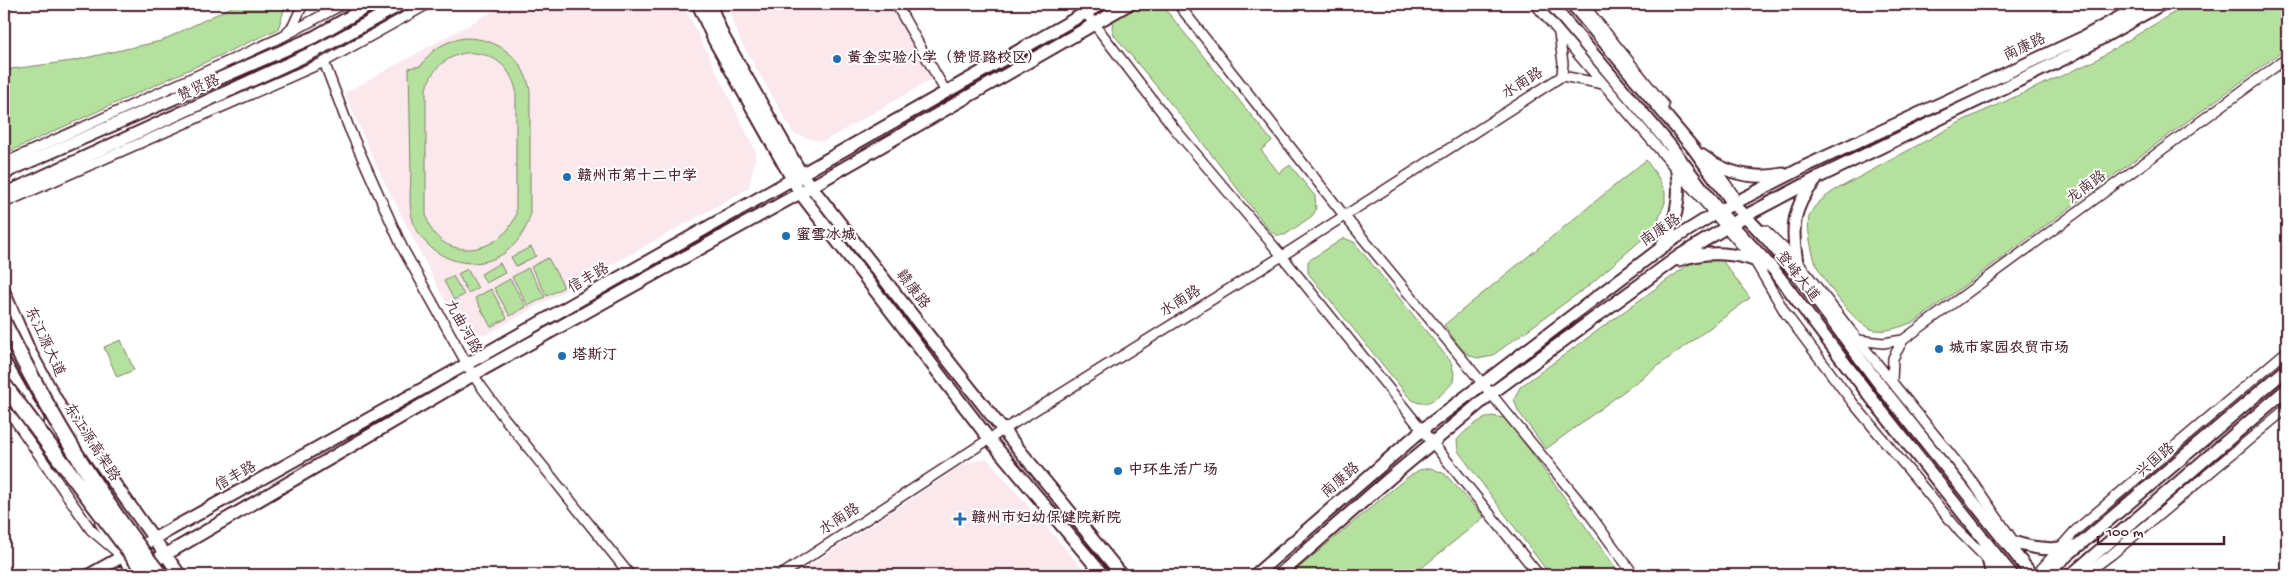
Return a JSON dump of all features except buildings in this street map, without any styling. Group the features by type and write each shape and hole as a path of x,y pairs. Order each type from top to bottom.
{"highway":[{"name":"东江源高架路","path":"4,323 35,387 136,545 160,575"},
{"name":"东江源高架路","path":"4,385 147,575"}],"main road":[{"name":"赞贤路","path":"4,170 314,37 372,4"},
{"name":"赞贤路","path":"4,194 318,50 401,4"},
{"name":"赣康路","path":"698,4 714,40 792,181 990,440 1103,575"},
{"name":"赣康路","path":"710,4 723,36 802,174 1003,430 1122,575"},
{"name":"信丰路","path":"89,575 792,181 946,92 1082,8 1101,4"},
{"name":"信丰路","path":"131,574 473,375 811,186 1129,4"},
{"name":"登峰大道","path":"1551,4 1669,144 1717,212 1774,270 1876,404 2012,575"},
{"name":"登峰大道","path":"1572,4 1799,277 1880,385 2032,575"},
{"name":"南康路","path":"1255,575 1422,430 1660,248 1717,212 1806,166 2084,37 2143,4"},
{"name":"南康路","path":"1279,575 1492,393 1662,268 1728,225 1821,176 2072,55 2162,4"},
{"path":"1660,248 1671,229 1677,208 1679,187 1677,170 1669,144"},
{"path":"1693,148 1712,162 1736,173 1756,176 1787,173 1806,166"},
{"path":"1799,277 1793,234 1796,215 1808,190 1821,176"},
{"path":"1662,268 1683,259 1706,254 1730,254 1754,260 1774,270"},
{"name":"东江源大道","path":"4,292 29,350 63,412 180,575"},
{"path":"4,361 25,400 122,556 131,574"},
{"name":"兴国路","path":"2044,575 2287,369"},
{"name":"兴国路","path":"2071,575 2287,389"},
{"path":"1981,536 1990,562 1992,575"},
{"path":"2002,537 2031,548 2060,549 2080,544"},
{"path":"2082,575 2091,558"}],"street":[{"path":"254,63 294,26 303,4"},
{"path":"4,170 282,37 343,4"},
{"path":"378,31 401,4"},
{"path":"4,203 324,62 428,4"},
{"path":"896,4 946,92"},
{"path":"1178,4 1343,214 1585,508 1634,575"},
{"path":"1535,4 1677,170 1717,212"},
{"path":"1583,4 1712,162 1735,202"},
{"path":"1082,8 1174,128 1282,256 1539,575"},
{"path":"1559,32 1563,63 1562,76"},
{"name":"龙南路","path":"1903,340 2287,58"},
{"name":"九曲河路","path":"324,62 349,128 403,249 473,375 502,415 630,575"},
{"name":"水南路","path":"781,575 1003,430 1282,256 1343,214 1562,76 1603,84"},
{"path":"246,84 285,79"},
{"path":"1747,214 1796,260 1972,481 2036,575 2075,531 2287,351"},
{"path":"1728,225 1754,260 1786,314 1853,403 1960,532 2003,575"},
{"path":"1858,340 1883,343 1903,340"},
{"path":"1892,382 1892,358 1903,340"},
{"path":"4,401 10,413 91,530 122,556"},
{"path":"2082,575 2111,555 2287,408"}],"shaded area":[{"name":"赣州市第十二中学","path":"506,4 683,4 756,152 749,188 486,335 458,327 377,167 345,93"},
{"name":"黄金实验小学（赞贤路校区）","path":"727,4 892,4 934,78 823,142 794,134 740,40"},
{"name":"赣州市妇幼保健院新院","path":"987,458 1088,575 796,575 964,464"}],"green space":[{"path":"238,4 286,4 278,29 4,154 4,70 72,61 161,41"},
{"path":"1137,4 1161,4 1272,141 1261,150 1279,173 1290,165 1315,196 1316,210 1312,216 1285,235 1276,235 1269,230 1195,133 1114,35 1112,29 1115,20 1122,12"},
{"path":"2188,4 2287,4 2287,48 1916,321 1901,327 1875,330 1868,328 1852,314 1829,286 1814,259 1808,222 1810,213 1818,203 1832,192 1964,120 2092,62"},
{"path":"458,39 488,41 507,52 522,68 530,90 530,216 520,238 509,250 495,258 475,263 453,260 442,255 424,241 413,221 410,196 409,68 421,66 434,50","holes":["465,53 483,54 498,61 509,73 516,90 516,215 508,229 496,240 483,246 468,249 454,247 442,241 432,230 426,214 426,89 436,70 445,61"]},
{"path":"1646,160 1658,177 1665,192 1665,203 1654,229 1587,287 1493,355 1477,358 1464,351 1444,325"},
{"path":"1344,238 1354,242 1451,362 1454,373 1453,382 1432,401 1420,403 1408,396 1308,273 1308,261"},
{"path":"531,247 536,256 516,266 511,257"},
{"path":"548,258 564,287 547,296 531,267"},
{"path":"1705,259 1722,260 1750,298 1546,449 1518,411 1514,399 1520,387 1692,262"},
{"path":"500,263 505,273 486,283 481,274"},
{"path":"528,268 545,297 528,306 512,277"},
{"path":"467,269 478,288 468,293 458,274"},
{"path":"453,276 464,295 454,300 444,281"},
{"path":"510,279 526,307 510,316 494,288"},
{"path":"491,289 507,318 491,327 475,298"},
{"path":"121,340 134,370 117,377 104,347"},
{"path":"1492,416 1504,418 1509,422 1621,575 1550,575 1458,451 1457,440 1460,436 1478,422"},
{"path":"1431,468 1445,474 1484,517 1413,575 1290,575 1405,479 1419,470"}],"place":[{"name":"黄金实验小学（赞贤路校区）","path":"837,59"},
{"name":"赣州市第十二中学","path":"567,177"},
{"name":"蜜雪冰城","path":"786,236"},
{"name":"城市家园农贸市场","path":"1939,349"},
{"name":"塔斯汀","path":"562,356"},
{"name":"中环生活广场","path":"1118,471"},
{"name":"赣州市妇幼保健院新院","path":"960,519"}]}
